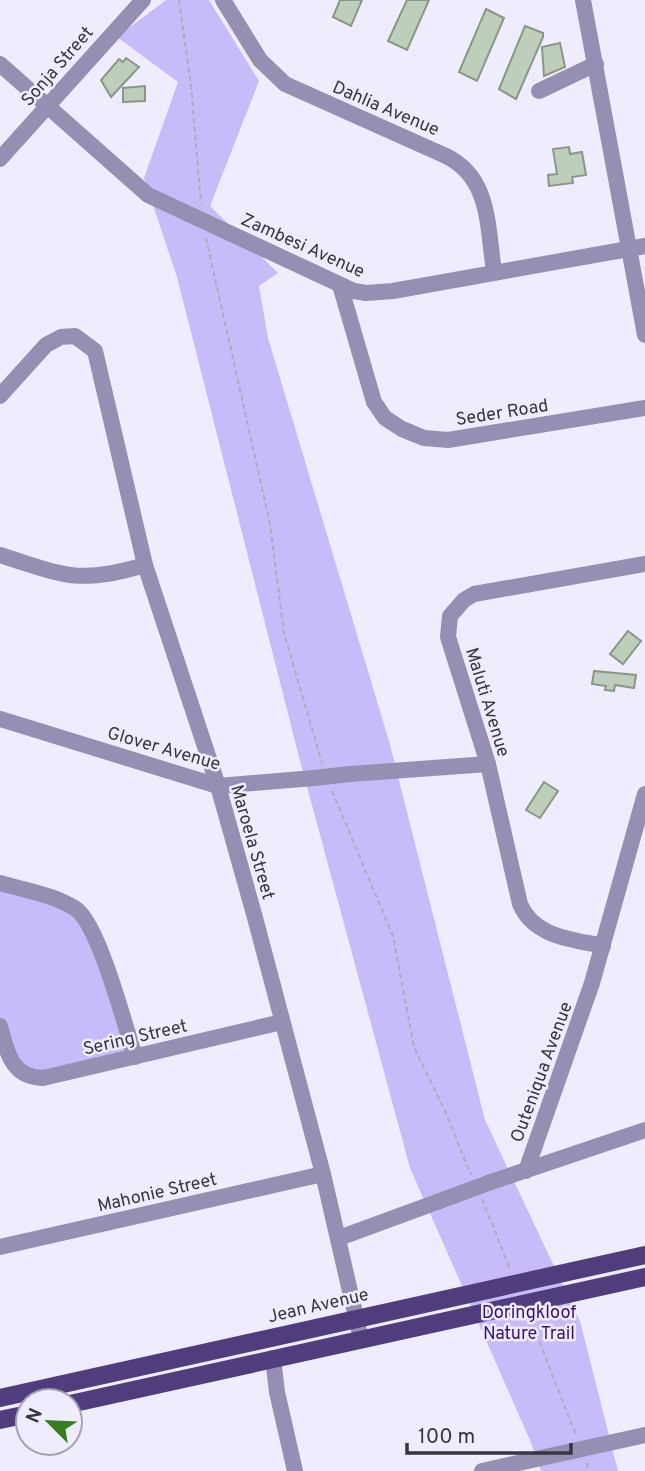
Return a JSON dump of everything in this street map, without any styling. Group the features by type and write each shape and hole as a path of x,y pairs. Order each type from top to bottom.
{"main road":[{"name":"Jean Avenue","path":"0,1398 645,1255"},
{"path":"84,1401 645,1277"},
{"path":"356,1318 380,1324 418,1318 449,1320"},
{"path":"79,1380 93,1385 157,1372 169,1382"}],"street":[{"name":"Sonja Street","path":"0,159 143,0"},
{"name":"Dahlia Avenue","path":"223,0 260,60 285,84 446,156 469,169 482,194 494,271"},
{"path":"583,0 637,247 645,335"},
{"name":"Zambesi Avenue","path":"0,64 148,195 340,285 366,293 637,247"},
{"path":"539,90 596,64"},
{"name":"Seder Road","path":"340,285 374,402 385,418 424,438 458,440 645,408"},
{"name":"Maroela Street","path":"0,396 46,345 61,337 82,339 91,345 99,359 125,488 145,565 218,786 323,1174 361,1339"},
{"path":"0,555 86,579 145,565"},
{"name":"Maluti Avenue","path":"603,946 544,932 525,917 488,764 448,637 450,616 456,606 474,594 645,564"},
{"name":"Glover Avenue","path":"0,719 218,786 318,771 350,774 488,764"},
{"name":"Outeniqua Avenue","path":"339,1238 483,1184 526,1171 603,946 645,794"},
{"path":"0,883 64,903 84,916 96,940 135,1057"},
{"name":"Sering Street","path":"0,1026 7,1053 20,1072 36,1078 282,1022"},
{"path":"526,1171 645,1130"},
{"name":"Mahonie Street","path":"0,1247 323,1174"},
{"path":"273,1358 277,1392 295,1471"},
{"path":"253,1362 277,1392"},
{"path":"482,1471 645,1435"}],"path":[{"path":"179,0 191,85 202,210"},
{"path":"206,238 270,524 284,633 318,771"},
{"path":"331,787 352,845 393,936 414,1047 483,1184"},
{"path":"481,1197 510,1269"},
{"path":"529,1317 576,1434"},
{"path":"586,1458 588,1471"}],"green space":[{"name":"Doringkloof Nature Trail","path":"166,0 209,0 259,81 210,206 278,273 259,286 268,338 389,741 485,1120 580,1321 618,1471 541,1471 530,1440 410,1168 299,757 177,277 144,178 178,82 117,37"},
{"path":"0,886 57,902 89,928 131,1056 28,1080 0,1035"}],"building":[{"path":"340,0 362,0 351,26 333,17"},
{"path":"407,0 429,0 407,50 388,41"},
{"path":"486,9 504,18 477,81 459,72"},
{"path":"525,26 543,33 543,37 516,99 499,89"},
{"path":"560,43 565,67 544,76 542,47"},
{"path":"126,58 139,67 111,97 101,80 119,59 123,62"},
{"path":"145,86 145,101 123,102 123,88"},
{"path":"569,147 570,154 582,152 586,175 572,177 573,183 549,186 548,175 557,174 553,149"},
{"path":"628,631 641,641 623,664 610,654"},
{"path":"594,671 636,675 634,688 615,685 614,691 605,690 606,686 592,684"},
{"path":"544,782 558,791 540,818 526,810"}]}
